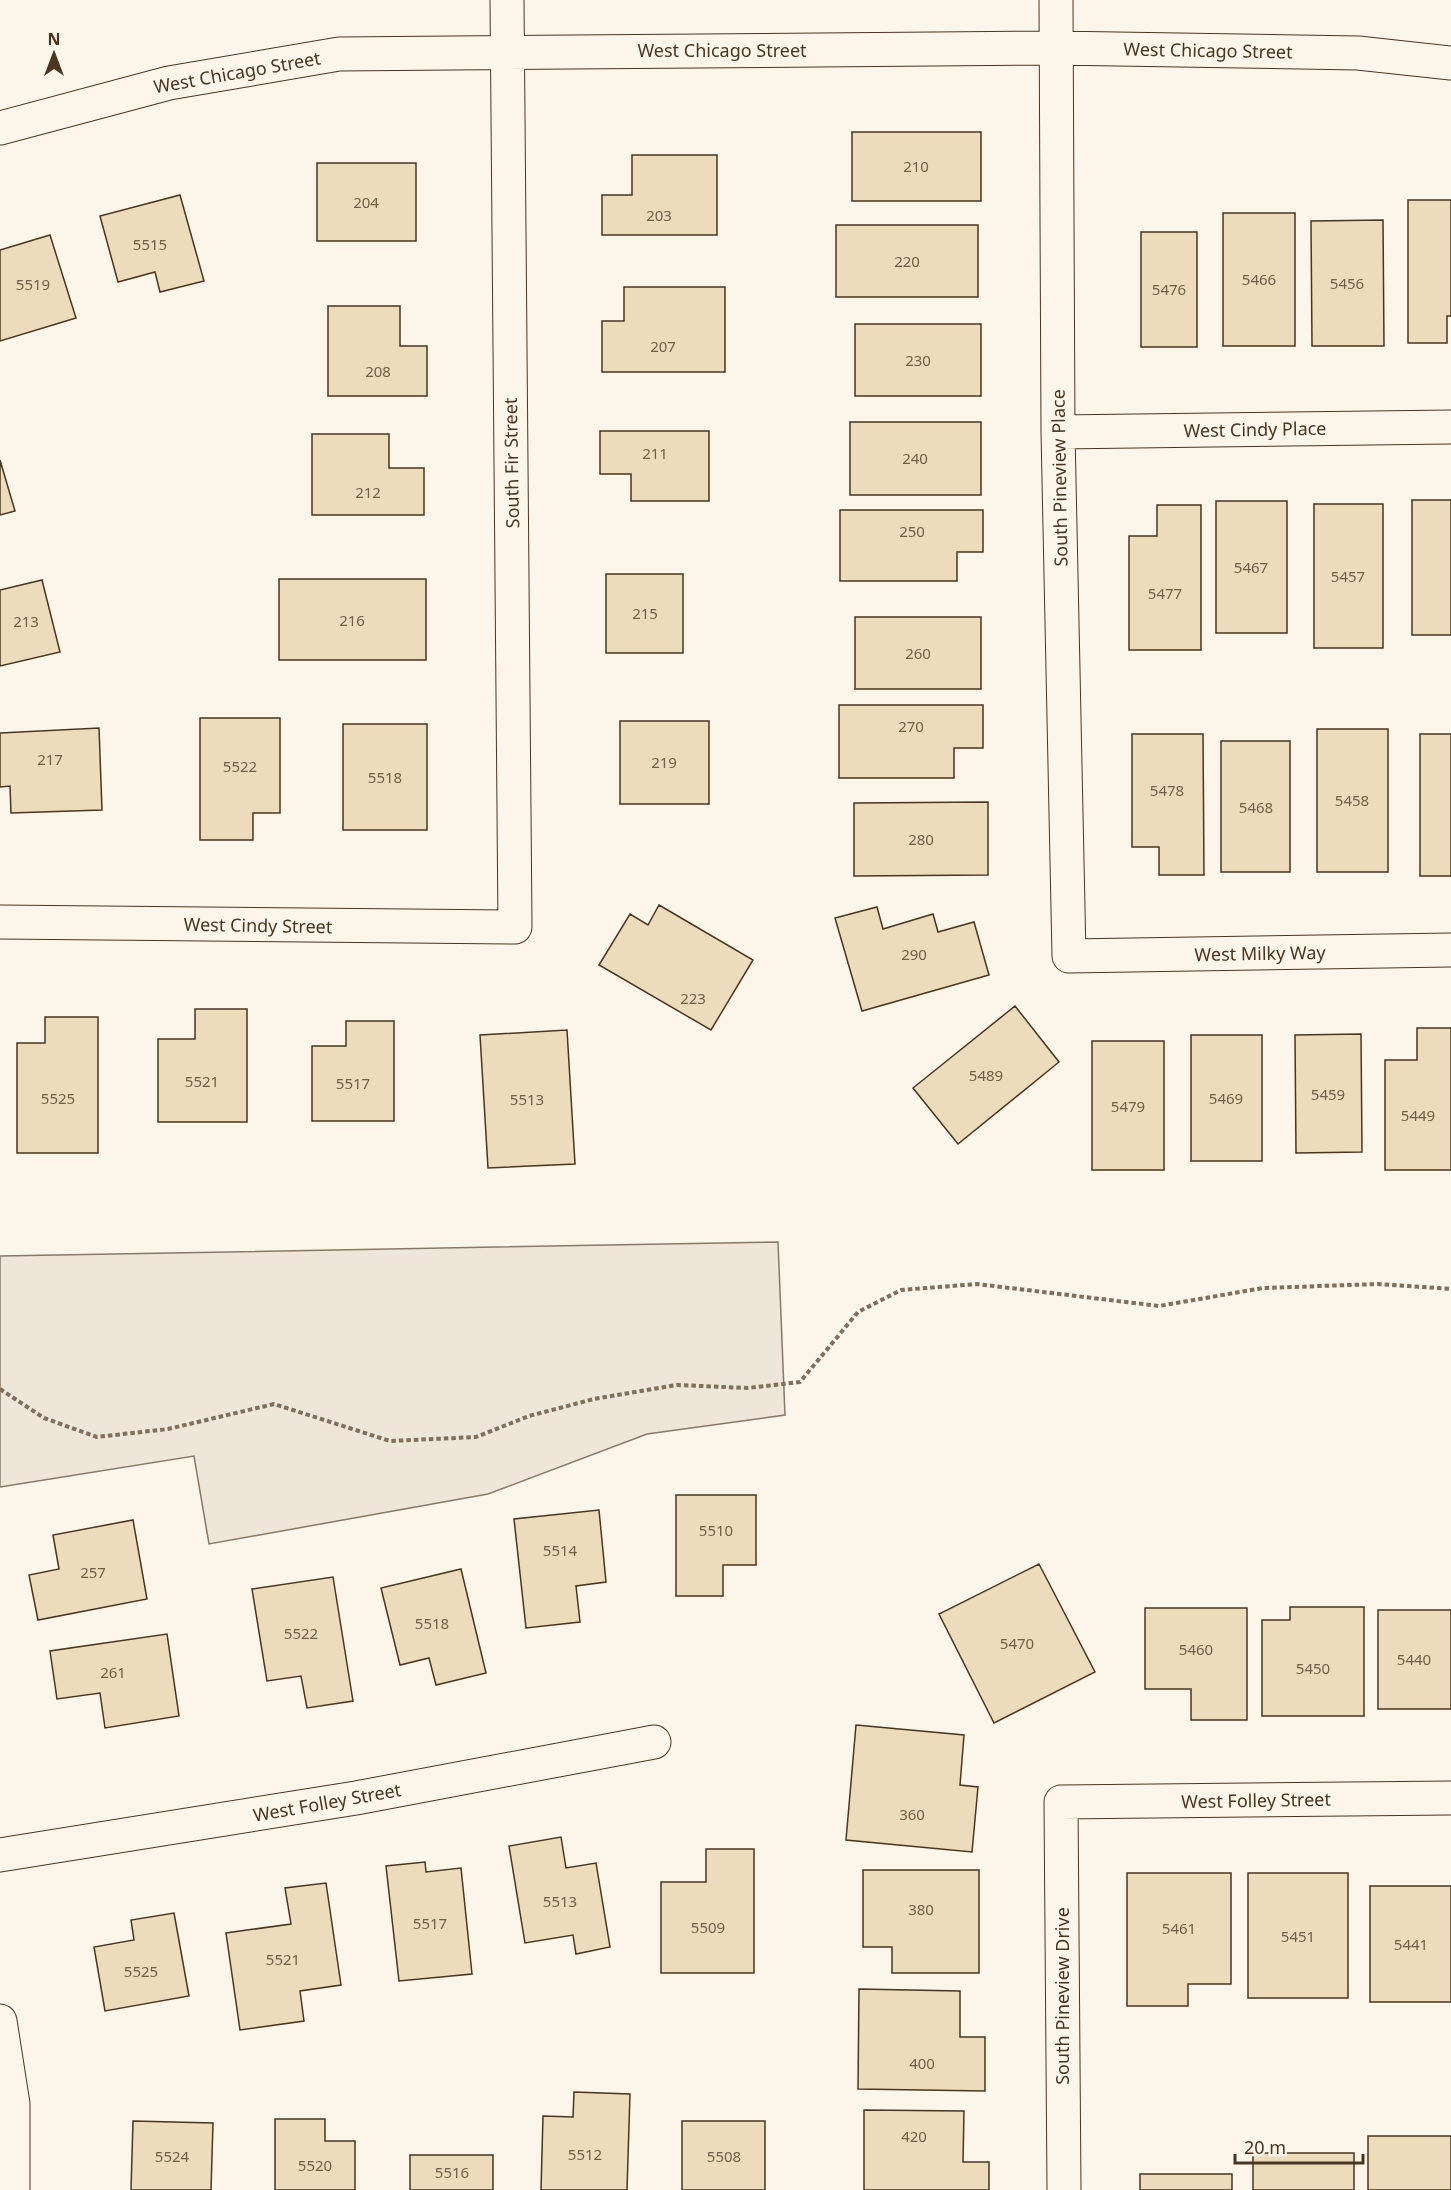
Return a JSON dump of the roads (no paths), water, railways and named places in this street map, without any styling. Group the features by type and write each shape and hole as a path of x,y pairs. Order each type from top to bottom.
{"street":[{"name":"South Fir Street","path":"507,0 515,927"},
{"name":"South Pineview Place","path":"1056,0 1058,432 1069,956"},
{"name":"West Chicago Street","path":"0,128 169,83 339,54 1055,48 1358,53 1451,63"},
{"name":"West Cindy Place","path":"1058,432 1451,427"},
{"name":"West Cindy Street","path":"0,922 515,927"},
{"name":"West Milky Way","path":"1069,956 1451,950"},
{"name":"West Folley Street","path":"0,1855 356,1798 654,1742"},
{"name":"West Folley Street","path":"1060,1802 1451,1798"},
{"name":"South Pineview Drive","path":"1060,1802 1064,2190"},
{"path":"0,2021 13,2104 13,2190"}]}
